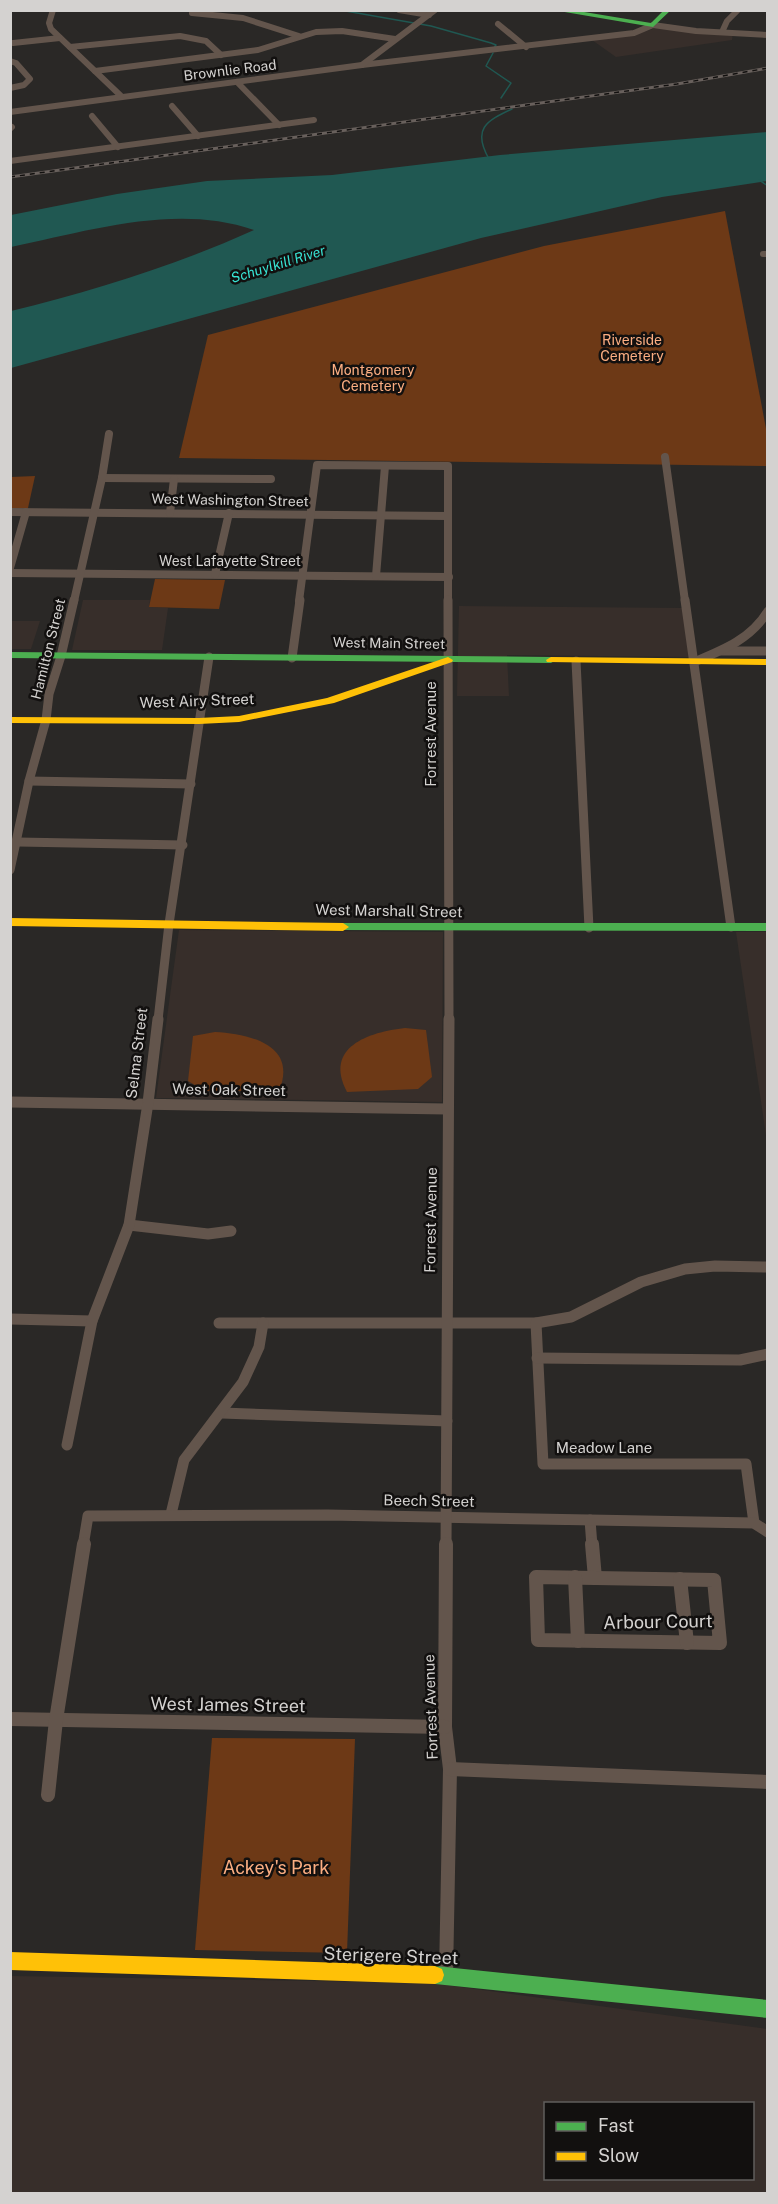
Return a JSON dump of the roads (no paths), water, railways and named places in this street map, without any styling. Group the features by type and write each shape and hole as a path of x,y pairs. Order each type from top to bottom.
{"street":[{"path":"53,10 49,23 60,38 121,96"},
{"path":"399,10 429,15"},
{"path":"362,65 435,10"},
{"path":"556,10 653,25 768,35"},
{"path":"653,25 668,10"},
{"path":"722,32 727,21 738,10"},
{"path":"192,13 204,12 244,18 299,36"},
{"path":"498,24 526,47"},
{"name":"Brownlie Road","path":"10,112 362,65 634,33 653,25"},
{"path":"95,71 267,48 299,36 342,31 395,39"},
{"path":"70,47 180,36 206,41 221,55"},
{"path":"13,43 60,38"},
{"path":"10,61 16,63 30,79 24,85 10,88"},
{"path":"237,82 279,124"},
{"path":"172,106 198,136"},
{"path":"92,116 118,147"},
{"path":"10,161 314,120"},
{"name":"Hamilton Street","path":"10,870 18,842 29,781 46,720 49,694 61,656 102,478 109,434"},
{"path":"665,457 731,927"},
{"path":"292,658 317,465 385,466 376,576"},
{"name":"Forrest Avenue","path":"385,466 447,466 449,929 445,1727 450,1769 446,1975"},
{"path":"102,478 271,480"},
{"path":"170,513 174,479"},
{"name":"West Washington Street","path":"10,512 448,516"},
{"path":"10,568 26,512"},
{"path":"215,574 229,513"},
{"name":"West Lafayette Street","path":"10,573 449,577"},
{"path":"694,662 751,633 768,611"},
{"path":"718,651 768,651"},
{"name":"West Main Street","path":"10,655 768,662"},
{"name":"Selma Street","path":"67,1445 92,1321 129,1225 148,1103 169,924 183,845 209,657"},
{"name":"West Airy Street","path":"10,720 199,721 239,719 321,704 448,660"},
{"path":"576,661 589,928"},
{"path":"29,781 191,784"},
{"path":"18,842 183,845"},
{"name":"West Marshall Street","path":"10,922 76,925 169,924 449,929 768,927"},
{"name":"West Oak Street","path":"10,1102 447,1109"},
{"path":"129,1225 208,1234 231,1231"},
{"path":"219,1323 536,1323 571,1317 641,1282 685,1269 715,1266 768,1267"},
{"path":"10,1319 92,1321"},
{"path":"171,1514 183,1462 200,1435 222,1413 255,1362 262,1341 263,1323"},
{"name":"Meadow Lane","path":"536,1323 543,1464 746,1464 753,1523"},
{"path":"537,1358 740,1360 768,1354"},
{"path":"222,1413 447,1420"},
{"name":"Beech Street","path":"56,1720 88,1516 171,1514 753,1523 768,1532"},
{"path":"590,1520 595,1578"},
{"name":"Arbour Court","path":"536,1577 575,1577 714,1580 720,1643 538,1640 536,1577"},
{"path":"575,1577 578,1641"},
{"path":"680,1579 687,1643"},
{"name":"West James Street","path":"10,1719 445,1727"},
{"path":"48,1795 56,1720"},
{"path":"450,1769 768,1782"},
{"name":"Sterigere Street","path":"10,1961 446,1975 768,2009"}],"water":[{"name":"Schuylkill River","path":"767,132 767,181 662,197 481,238 11,368 11,311 134,276 195,255 254,230 224,222 163,219 102,227 11,247 11,215 117,194 207,181 332,175 500,155"}],"waterway":[{"path":"340,10 431,26 491,43 496,45 494,48"},
{"path":"493,53 486,66 511,83 501,98"},
{"path":"489,159 482,140 484,127 512,109"},
{"path":"759,180 768,186"}],"railway":[{"path":"10,177 677,84 768,68"}],"park label":[{"name":"Riverside Cemetery","path":"632,348"},
{"name":"Montgomery Cemetery","path":"373,378"},
{"name":"Ackey's Park","path":"276,1868"}]}
